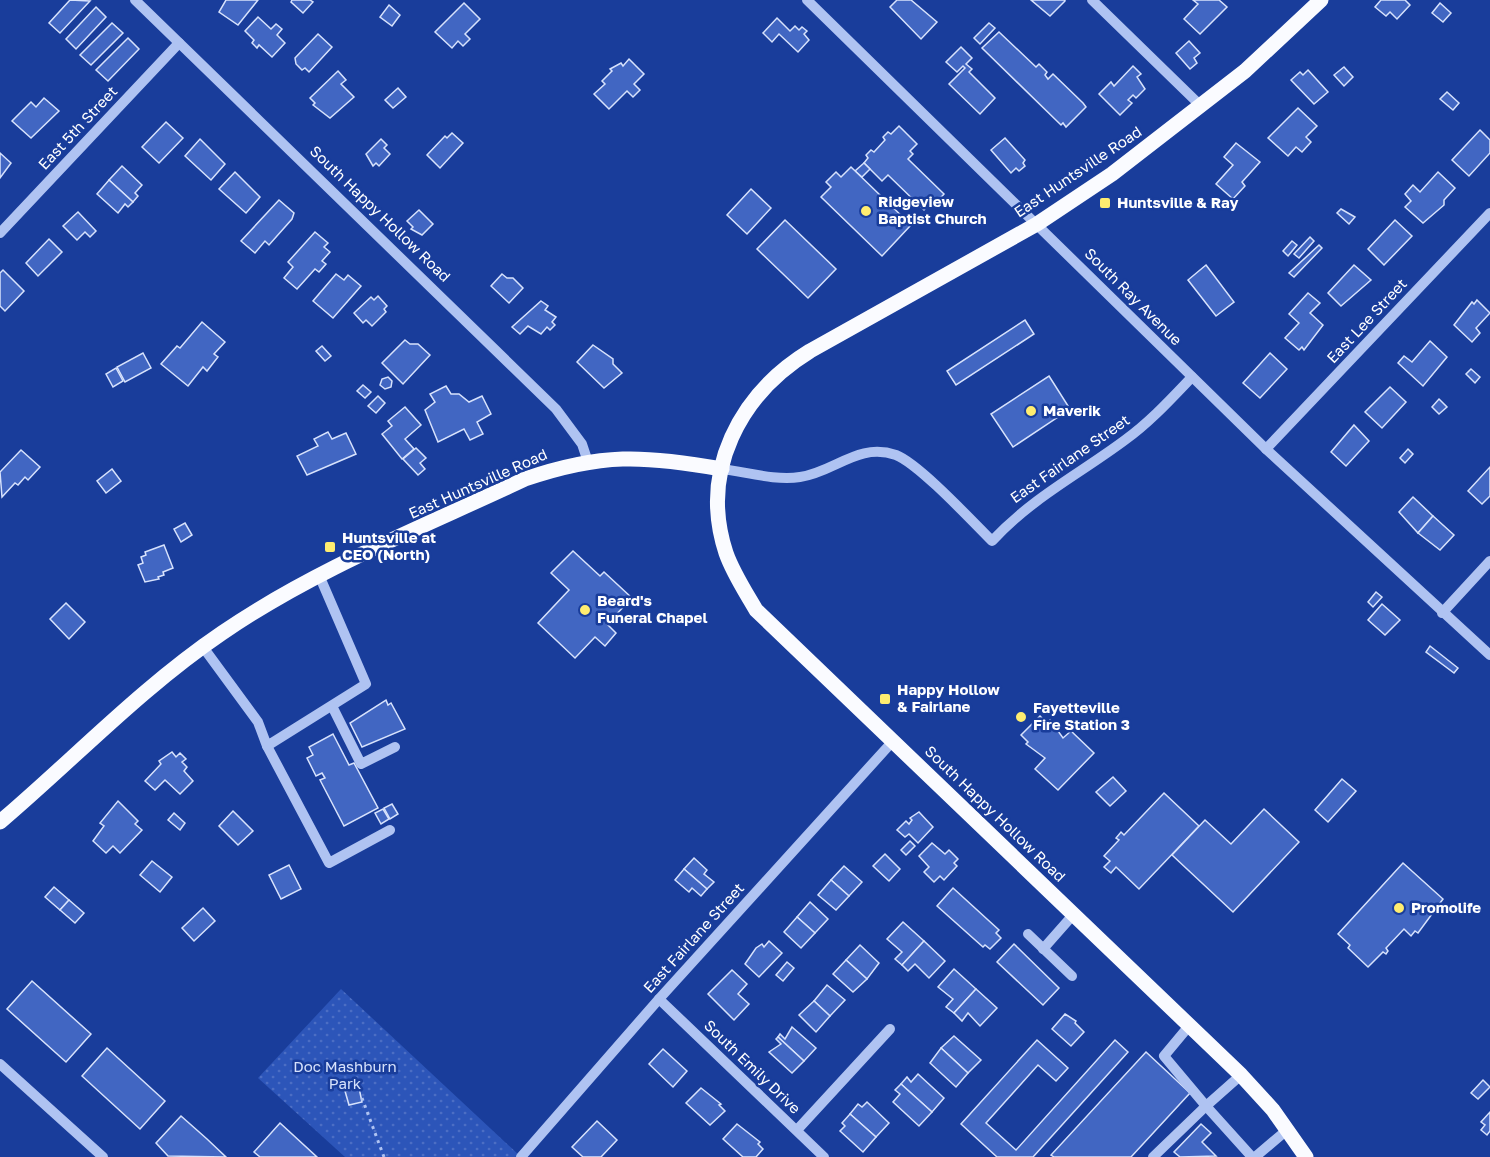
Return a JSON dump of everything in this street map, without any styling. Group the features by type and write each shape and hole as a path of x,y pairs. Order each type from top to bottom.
{"main road":[{"name":"East Huntsville Road","path":"0,822 135,702 203,647 269,603 319,575 525,479 559,468 626,457 668,459 722,469 734,430 751,401 784,368 810,351 1037,224 1112,174 1202,107 1245,71 1321,0"},
{"name":"South Happy Hollow Road","path":"722,469 720,525 726,552 737,579 752,602 780,634 1240,1075 1287,1130 1306,1157"}],"street":[{"name":"South Happy Hollow Road","path":"135,0 556,410 582,444 588,462"},
{"name":"South Ray Avenue","path":"807,0 1266,449 1490,656"},
{"path":"1092,0 1202,107"},
{"name":"East 5th Street","path":"0,233 179,43"},
{"name":"East Lee Street","path":"1266,449 1490,213"},
{"name":"East Fairlane Street","path":"722,469 799,477 857,453 874,450 897,456 919,472 992,541 1025,508 1132,434 1192,377"},
{"path":"1442,613 1490,561"},
{"path":"267,746 366,684 319,575"},
{"path":"203,647 258,722 267,746 328,863 390,830"},
{"path":"332,706 361,764 394,747"},
{"name":"East Fairlane Street","path":"523,1156 659,999 893,741"},
{"path":"1043,949 1073,915"},
{"path":"1028,934 1072,976"},
{"name":"South Emily Drive","path":"659,999 824,1157"},
{"path":"1189,1026 1164,1056 1253,1157 1287,1130"},
{"path":"797,1130 890,1029"},
{"path":"0,1064 103,1157"},
{"path":"1153,1157 1240,1075"}],"path":[{"path":"362,1098 384,1157"}],"green space":[{"name":"Doc Mashburn Park","path":"341,989 521,1157 345,1157 258,1078"}],"building":[{"path":"70,0 90,1 60,33 49,23"},
{"path":"226,0 258,0 238,25 219,12"},
{"path":"292,0 313,2 303,13 291,2"},
{"path":"897,0 911,0 937,22 921,39 890,7"},
{"path":"1031,0 1065,0 1065,1 1050,16"},
{"path":"1193,0 1219,0 1227,7 1200,34 1184,19 1198,4"},
{"path":"1381,0 1405,0 1410,5 1397,19 1390,12 1386,16 1375,7"},
{"path":"464,3 480,19 465,34 470,39 463,46 458,41 452,48 435,32"},
{"path":"1440,3 1451,13 1443,22 1432,13"},
{"path":"389,5 400,15 392,26 380,17"},
{"path":"96,7 106,17 76,49 66,39"},
{"path":"258,17 271,29 276,24 282,29 277,35 285,43 272,57 259,45 257,48 252,43 254,40 245,31"},
{"path":"777,18 790,31 795,26 799,30 802,27 807,31 804,34 809,40 798,52 779,34 772,42 763,33"},
{"path":"112,23 123,33 91,65 80,55"},
{"path":"989,23 995,28 980,44 974,38"},
{"path":"999,32 1036,67 1039,64 1047,72 1045,75 1048,79 1053,74 1086,107 1066,127 1063,123 1061,125 982,48"},
{"path":"318,34 332,47 309,72 305,68 302,70 296,64 295,58"},
{"path":"128,38 139,49 108,81 96,70"},
{"path":"1189,41 1200,53 1194,58 1197,63 1190,69 1176,53"},
{"path":"961,47 972,58 966,64 972,69 969,72 995,98 980,114 949,84 965,68 963,66 957,72 946,62"},
{"path":"629,59 644,74 634,84 640,90 633,97 627,91 609,109 594,94 605,84 602,81 612,71 610,69 621,63 623,66"},
{"path":"1133,66 1141,74 1137,77 1145,89 1136,98 1133,95 1128,100 1132,103 1120,115 1099,94 1111,82 1114,86"},
{"path":"1344,67 1353,77 1344,86 1334,75"},
{"path":"1308,70 1328,92 1314,104 1291,80 1300,72 1303,75"},
{"path":"338,71 346,80 341,84 354,97 330,118 313,105 315,103 310,98"},
{"path":"398,88 406,97 393,108 385,100"},
{"path":"1447,92 1459,103 1453,110 1440,99"},
{"path":"44,98 59,111 31,138 12,121 31,102 36,107"},
{"path":"1298,108 1317,126 1306,137 1311,142 1302,152 1296,147 1288,156 1268,138"},
{"path":"166,122 183,138 159,163 142,147"},
{"path":"899,126 917,144 910,151 913,154 908,159 944,194 933,206 930,203 924,210 888,175 882,181 864,163 868,158 866,155 871,150 874,152 885,140 883,137 888,132 891,134"},
{"path":"1480,130 1490,140 1490,153 1469,176 1452,160"},
{"path":"452,133 463,143 440,168 427,155 445,136 447,138"},
{"path":"1005,138 1025,160 1023,163 1025,166 1019,171 1016,168 1011,173 991,150"},
{"path":"200,139 225,164 211,180 185,156"},
{"path":"381,139 387,145 384,148 390,154 379,166 376,163 373,166 366,154"},
{"path":"1236,143 1260,162 1242,182 1245,186 1233,199 1216,184 1233,165 1224,157"},
{"path":"0,153 11,163 0,178"},
{"path":"864,163 870,169 862,177 855,171"},
{"path":"122,166 142,185 135,193 138,196 133,202 109,180"},
{"name":"Ridgeview Baptist Church","path":"851,167 911,225 882,256 821,197 831,187 826,182 836,172 841,177"},
{"path":"235,172 260,197 246,213 219,189"},
{"path":"1438,172 1455,188 1444,200 1444,205 1423,223 1405,207 1411,201 1405,194 1413,185 1420,192"},
{"path":"109,180 133,202 128,207 125,204 118,213 97,194"},
{"path":"751,189 771,208 747,234 727,215"},
{"path":"279,200 294,213 292,219 269,245 265,241 255,253 241,241"},
{"path":"1341,209 1355,217 1349,224 1337,213"},
{"path":"419,210 433,224 422,235 411,229 413,227 407,221"},
{"path":"78,212 96,231 90,237 85,232 77,240 63,226"},
{"path":"785,220 836,269 808,298 757,249"},
{"path":"1395,220 1412,236 1384,265 1368,249"},
{"path":"315,232 328,243 324,247 330,252 322,261 326,264 319,272 315,269 297,289 284,278 293,267 288,262"},
{"path":"1310,237 1314,241 1299,258 1294,254"},
{"path":"49,239 62,252 38,276 26,263"},
{"path":"1292,241 1297,245 1288,256 1283,251"},
{"path":"1319,245 1322,248 1294,277 1289,273"},
{"path":"1206,265 1234,302 1216,316 1188,280"},
{"path":"1354,265 1371,280 1341,306 1328,293"},
{"path":"3,270 24,291 5,311 0,306 0,273"},
{"path":"336,274 344,280 348,275 361,286 333,318 313,301"},
{"path":"502,274 507,278 513,278 523,288 509,303 491,286"},
{"path":"1308,293 1320,303 1310,313 1323,325 1304,350 1302,347 1299,350 1285,338 1299,323 1289,314"},
{"path":"378,296 387,306 384,309 386,312 372,326 366,320 363,323 354,313 371,297 374,300"},
{"path":"1477,300 1490,313 1476,328 1480,333 1472,342 1454,325 1472,302 1474,304"},
{"path":"541,301 548,306 545,310 556,317 552,322 555,325 550,330 547,327 541,334 528,326 520,334 512,327"},
{"path":"1025,320 1034,334 956,385 947,371"},
{"path":"202,322 225,342 214,354 218,357 207,371 203,367 188,386 161,364 177,346 180,348"},
{"path":"405,340 410,344 418,344 430,355 403,384 382,363"},
{"path":"1430,341 1447,357 1423,386 1398,363 1404,356 1412,362"},
{"path":"593,345 613,359 613,364 622,373 604,388 577,362"},
{"path":"322,346 331,356 325,361 316,351"},
{"path":"143,353 151,368 125,382 117,367"},
{"path":"1270,353 1287,369 1260,398 1243,383"},
{"path":"116,368 123,381 113,387 106,374"},
{"path":"1471,369 1480,377 1475,383 1466,374"},
{"name":"Maverik","path":"1049,376 1070,409 1013,447 991,414"},
{"path":"388,377 392,381 391,387 385,389 380,385 382,379"},
{"path":"363,385 371,392 365,398 357,391"},
{"path":"446,386 451,394 459,394 469,402 482,396 491,414 477,422 483,434 470,440 464,429 438,442 425,410 435,402 430,394"},
{"path":"1390,387 1406,402 1382,428 1365,412"},
{"path":"378,396 385,403 376,413 368,406"},
{"path":"1439,399 1447,407 1439,414 1432,407"},
{"path":"405,407 421,425 405,439 414,449 402,459 382,434 392,426 388,421"},
{"path":"1354,425 1369,441 1346,466 1331,452"},
{"path":"328,432 332,439 346,433 356,454 307,475 297,456 318,446 314,439"},
{"path":"416,448 426,458 420,463 425,469 418,475 403,459"},
{"path":"1408,449 1413,454 1405,463 1400,458"},
{"path":"21,450 40,467 28,480 25,477 18,485 15,483 2,497 0,472"},
{"path":"1490,467 1490,496 1482,504 1468,491"},
{"path":"112,469 121,481 106,493 97,481"},
{"path":"1413,497 1433,516 1418,533 1399,512"},
{"path":"1433,516 1454,535 1440,550 1418,533"},
{"path":"185,523 192,535 181,542 174,529"},
{"path":"164,545 173,568 163,572 164,575 158,577 159,579 145,582 138,565 143,563 141,557 146,555 145,552"},
{"name":"Beard's Funeral Chapel","path":"573,551 600,576 604,572 632,598 607,624 616,633 605,646 595,637 575,658 538,623 569,590 551,573"},
{"path":"1376,592 1382,597 1373,607 1368,602"},
{"path":"66,603 85,622 69,639 50,619"},
{"path":"1382,604 1400,620 1385,635 1368,620"},
{"path":"1430,646 1458,668 1454,673 1426,652"},
{"path":"386,700 388,705 391,703 405,729 362,747 350,723"},
{"path":"1040,716 1047,723 1050,720 1063,738 1071,731 1094,753 1058,790 1035,769 1045,758 1026,744 1028,742 1021,735"},
{"path":"333,734 349,765 354,763 378,808 344,826 320,780 325,778 322,773 316,776 307,758 313,755 309,747"},
{"path":"172,752 176,757 180,753 186,759 182,762 187,767 184,771 193,781 180,794 165,780 155,790 145,781 161,764 159,761"},
{"path":"1113,777 1126,791 1110,806 1096,792"},
{"path":"1342,779 1356,791 1328,822 1315,810"},
{"path":"1164,793 1199,826 1139,889 1116,867 1111,873 1104,867 1110,861 1104,856 1119,840 1116,838 1121,832 1124,835"},
{"path":"118,801 138,821 135,824 142,830 120,853 113,846 106,853 93,841 104,826 100,823"},
{"path":"392,804 398,814 390,819 384,808"},
{"path":"383,809 389,819 381,824 375,813"},
{"path":"1264,809 1299,842 1233,912 1172,855 1205,820 1231,844"},
{"path":"233,811 253,831 238,845 219,826"},
{"path":"919,812 933,827 918,843 909,834 905,837 897,830 906,821 909,824 912,820 910,818"},
{"path":"174,813 185,823 180,830 168,820"},
{"path":"910,841 915,846 906,855 901,850"},
{"path":"932,843 945,854 949,850 958,859 954,863 957,866 944,880 940,876 934,882 924,872 929,867 919,856"},
{"path":"885,854 900,869 889,881 873,866"},
{"path":"694,858 707,870 704,874 714,882 707,889 684,869"},
{"path":"152,861 172,877 160,892 140,875"},
{"name":"Promolife","path":"1403,863 1443,899 1418,933 1415,931 1411,936 1404,929 1386,948 1388,951 1386,954 1383,952 1368,967 1348,948 1350,945 1338,934"},
{"path":"289,865 301,889 281,899 269,875"},
{"path":"844,866 862,882 849,896 831,880"},
{"path":"684,869 707,889 701,896 692,888 689,892 675,880"},
{"path":"831,880 849,896 836,910 818,895"},
{"path":"54,887 69,900 60,910 45,897"},
{"path":"953,888 999,930 996,933 1001,938 990,949 985,945 983,947 937,906"},
{"path":"69,900 84,913 75,923 60,910"},
{"path":"810,902 828,919 815,933 797,917"},
{"path":"203,908 215,921 194,941 182,928"},
{"path":"797,917 815,933 801,948 784,932"},
{"path":"903,922 924,941 902,965 895,959 902,952 887,939"},
{"path":"769,941 782,953 759,977 745,964 756,948 762,944 764,947"},
{"path":"924,941 945,961 929,978 915,964 908,971 902,965"},
{"path":"1014,944 1059,988 1043,1005 997,962"},
{"path":"860,945 879,963 867,979 846,960"},
{"path":"846,960 867,979 853,992 833,974"},
{"path":"787,962 794,968 783,981 776,975"},
{"path":"954,969 976,989 954,1013 946,1007 953,999 938,987"},
{"path":"732,970 747,984 738,994 749,1004 734,1020 708,994"},
{"path":"32,981 91,1034 66,1062 7,1009"},
{"path":"827,985 845,1000 830,1016 814,1001"},
{"path":"976,989 997,1008 980,1026 968,1013 962,1021 954,1013"},
{"path":"814,1001 830,1016 816,1032 799,1015"},
{"path":"1065,1014 1076,1021 1075,1023 1084,1032 1071,1046 1052,1029"},
{"path":"792,1027 816,1048 804,1061 778,1037 780,1034 785,1039"},
{"path":"954,1036 981,1060 968,1073 941,1048"},
{"path":"778,1037 804,1061 792,1073 769,1052 781,1044 776,1039"},
{"path":"1037,1040 1068,1068 1056,1081 1038,1065 986,1123 1016,1150 1115,1040 1128,1052 1033,1157 997,1157 961,1124"},
{"path":"107,1048 165,1101 140,1129 82,1076"},
{"path":"941,1048 968,1073 956,1087 930,1063"},
{"path":"663,1049 687,1071 673,1087 649,1064"},
{"path":"1146,1052 1190,1093 1131,1157 1054,1157 1051,1155"},
{"path":"918,1074 944,1098 932,1112 901,1084 907,1077 911,1082"},
{"path":"1483,1080 1490,1087 1478,1099 1471,1093"},
{"path":"901,1084 932,1112 919,1126 893,1102 900,1094 895,1090"},
{"path":"359,1088 362,1102 349,1105 345,1091"},
{"path":"701,1088 721,1104 719,1105 725,1111 710,1125 686,1103"},
{"path":"867,1102 889,1123 876,1137 850,1114 858,1104 862,1107"},
{"path":"1490,1112 1490,1131 1487,1135 1481,1130 1485,1125 1481,1122"},
{"path":"850,1114 876,1137 863,1152 840,1131 845,1126 842,1123"},
{"path":"181,1116 226,1157 168,1156 156,1143"},
{"path":"597,1121 617,1140 601,1157 583,1157 572,1147"},
{"path":"280,1123 317,1157 260,1157 254,1152"},
{"path":"737,1124 760,1142 758,1144 763,1149 756,1157 743,1157 723,1139"},
{"path":"1201,1124 1211,1133 1202,1142 1216,1156 1180,1157 1174,1152"}],"place":[{"name":"Huntsville & Ray","path":"1105,203"},
{"name":"Ridgeview Baptist Church","path":"866,211"},
{"name":"Maverik","path":"1031,411"},
{"name":"Huntsville at CEO (North)","path":"330,547"},
{"name":"Beard's Funeral Chapel","path":"585,610"},
{"name":"Happy Hollow & Fairlane","path":"885,699"},
{"name":"Fayetteville Fire Station 3","path":"1021,717"},
{"name":"Promolife","path":"1399,908"}]}
